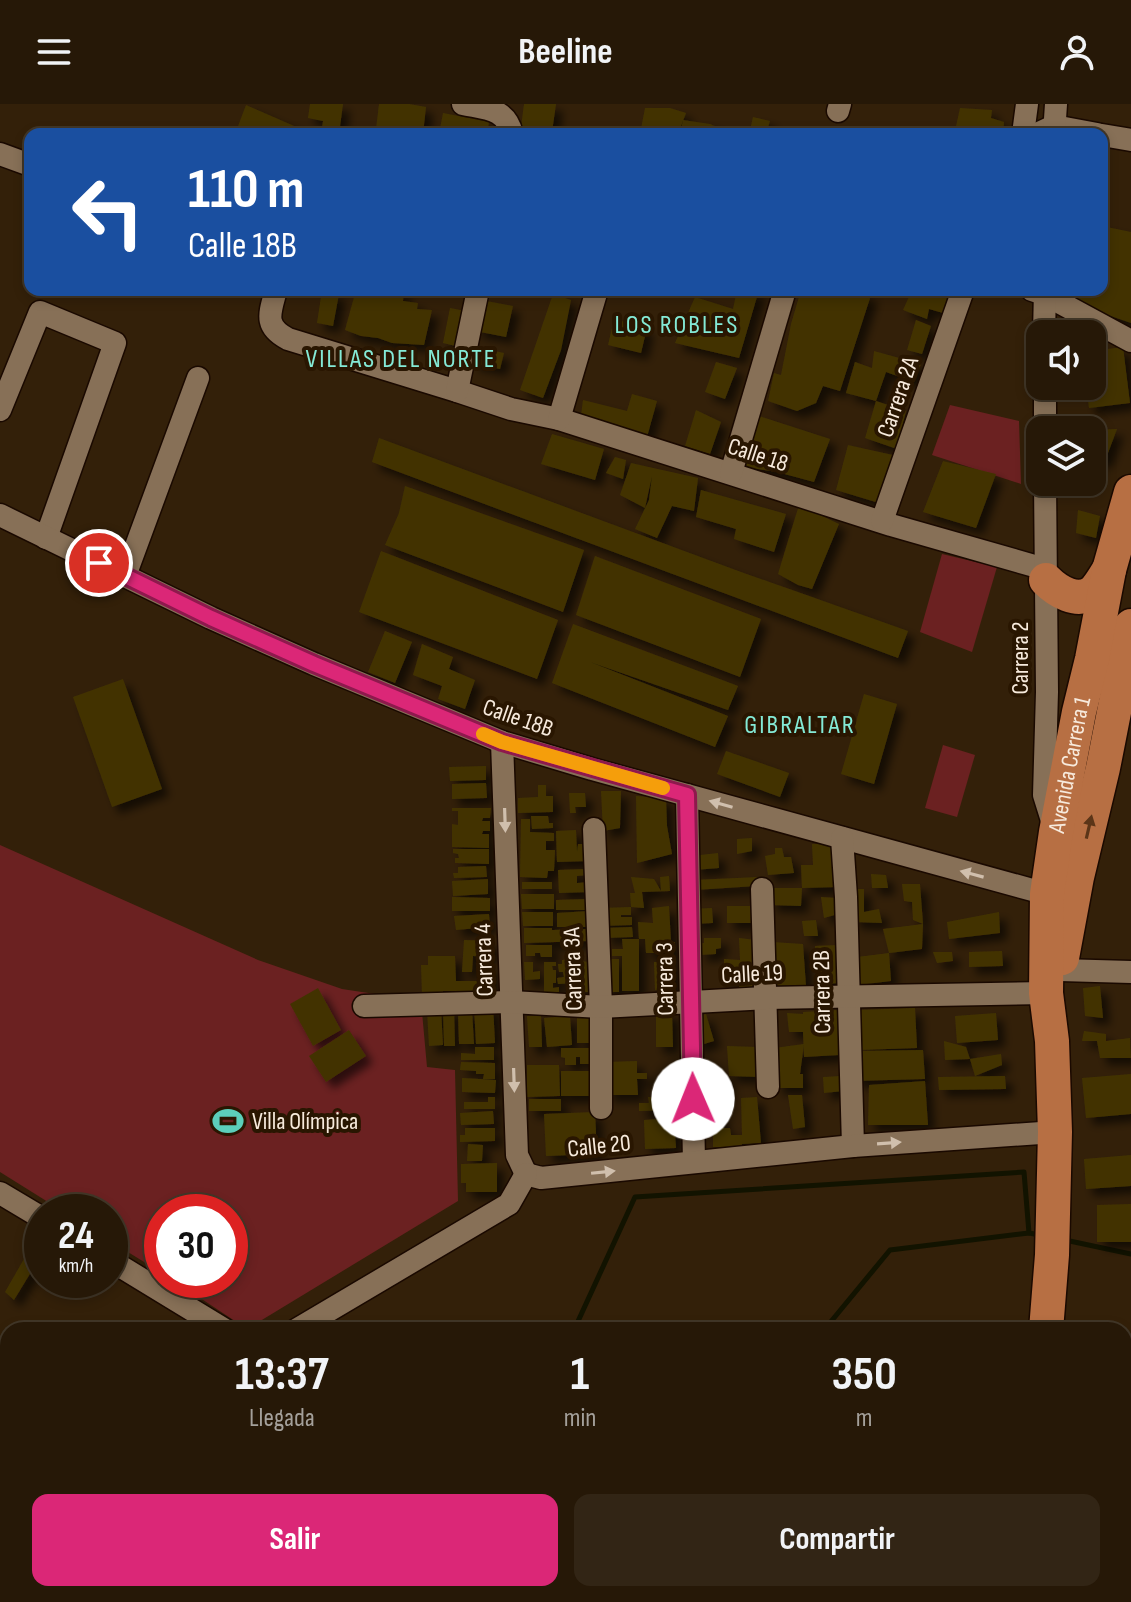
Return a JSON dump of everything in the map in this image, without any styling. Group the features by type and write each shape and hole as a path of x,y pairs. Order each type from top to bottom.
{"main road":[{"name":"Avenida Carrera 1","path":"1047,1322 1052,1255 1055,1132 1053,981 1047,894 1079,712 1109,570 1131,492"},
{"path":"1045,574 1064,594 1082,596 1092,592 1109,570"},
{"name":"Avenida Carrera 1","path":"1053,981 1131,626"},
{"path":"1092,659 1085,722 1092,737 1103,737 1110,731"},
{"path":"1056,832 1077,877"}],"street":[{"path":"463,104 496,111 509,122 510,128"},
{"path":"1024,128 1027,104"},
{"path":"1108,136 1131,140"},
{"path":"0,154 24,163"},
{"name":"Calle 18","path":"274,296 269,317 278,334 288,339 511,409 559,419 1045,574"},
{"path":"457,391 477,296"},
{"path":"559,419 595,296"},
{"path":"731,473 783,296"},
{"name":"Carrera 2A","path":"882,521 961,296"},
{"path":"1040,296 1043,320"},
{"path":"1049,296 1131,341"},
{"path":"0,410 40,312 115,343 46,538"},
{"path":"125,576 198,378"},
{"name":"Carrera 2","path":"1045,496 1047,692 1044,795 1056,832"},
{"name":"Calle 18B","path":"0,515 211,618 502,742 1047,894"},
{"name":"Carrera 4","path":"502,742 517,1155 526,1174"},
{"name":"Carrera 3","path":"687,795 694,1162"},
{"name":"Carrera 3A","path":"594,829 601,1007 601,1108"},
{"name":"Carrera 2B","path":"842,838 853,1146"},
{"path":"762,889 768,1087"},
{"name":"Calle 19","path":"364,1006 511,1002 601,1007 847,997 1131,972"},
{"name":"Calle 20","path":"526,1174 541,1178 853,1146 1055,1132"},
{"path":"310,1322 509,1204 526,1174"},
{"path":"0,1193 24,1207"},
{"path":"128,1271 212,1322"}],"shaded area":[{"path":"950,405 1019,421 1021,484 932,455"},
{"path":"942,554 997,567 972,652 920,632"},
{"path":"943,745 975,755 957,817 925,808"},
{"name":"Villa Olímpica","path":"0,845 258,960 342,989 421,1001 427,1067 455,1070 458,1201 259,1322 236,1322 200,1298 248,1298 248,1194 144,1194 144,1262 128,1252 128,1194 35,1194 0,1172"}],"building":[{"path":"310,104 343,104 340,128 322,128 323,121 308,118"},
{"path":"379,104 426,107 424,128 376,128"},
{"path":"524,104 556,104 553,128 521,127"},
{"path":"246,105 299,128 237,128"},
{"path":"645,108 670,108 686,113 680,128 641,128"},
{"path":"960,108 992,110 991,118 1004,122 1004,128 956,128"},
{"path":"443,113 489,122 488,128 440,128"},
{"path":"753,117 770,121 768,128 750,128"},
{"path":"683,120 719,128 681,128"},
{"path":"1108,227 1131,232 1131,323 1070,302 1071,296 1108,296"},
{"path":"321,296 339,296 333,326 317,323"},
{"path":"354,296 403,296 403,301 418,303 417,309 432,310 424,345 392,343 345,330"},
{"path":"552,296 571,300 561,350 543,398 520,390"},
{"path":"736,296 757,296 739,358 675,343 695,297 733,309"},
{"path":"799,296 871,296 840,391 823,386 816,403 797,411 768,401 774,373 781,375"},
{"path":"909,296 948,296 943,313 929,309 927,319 903,310"},
{"path":"481,300 513,306 506,337 475,331"},
{"path":"450,308 471,312 464,348 443,343"},
{"path":"614,319 647,328 641,353 608,345"},
{"path":"916,320 931,326 922,354 907,350"},
{"path":"475,347 504,353 500,369 471,363"},
{"path":"1123,347 1130,403 1089,408 1088,400 1106,400 1106,349"},
{"path":"874,351 921,364 914,382 886,372 876,401 846,393 855,362 872,368"},
{"path":"716,362 737,368 725,399 705,392"},
{"path":"632,394 657,401 647,437 581,415 583,400 627,411"},
{"path":"876,401 906,411 897,449 865,438"},
{"path":"696,410 721,422 710,454 685,446"},
{"path":"759,416 830,439 814,482 745,467"},
{"path":"1106,429 1117,429 1106,458"},
{"path":"552,434 604,449 595,480 541,464"},
{"path":"379,438 908,631 898,658 372,462"},
{"path":"848,445 897,456 879,503 836,490"},
{"path":"615,457 626,460 623,479 606,473"},
{"path":"943,461 996,474 976,528 923,512"},
{"path":"631,463 698,478 694,511 672,506 657,538 635,529 649,500 652,476 645,508 620,495"},
{"path":"405,486 584,550 563,612 385,545 399,513"},
{"path":"701,490 786,514 774,552 734,539 736,529 696,517"},
{"path":"799,505 839,524 812,589 778,574"},
{"path":"1078,510 1100,516 1096,538 1076,533"},
{"path":"381,551 558,620 537,679 359,612"},
{"path":"595,556 761,619 740,677 576,615"},
{"path":"573,624 738,686 728,710 590,662 728,716 715,747 552,683"},
{"path":"385,631 412,642 395,683 368,672"},
{"path":"422,644 453,657 449,669 475,680 465,709 438,699 442,686 413,675"},
{"path":"123,679 162,789 112,807 73,697"},
{"path":"864,694 897,704 874,784 841,774"},
{"path":"726,751 789,773 780,797 717,774"},
{"path":"486,766 486,780 450,781 449,767"},
{"path":"486,783 487,798 452,799 452,784"},
{"path":"538,785 546,785 546,796 553,796 553,812 518,813 518,798 538,797"},
{"path":"601,791 621,791 620,828 603,831"},
{"path":"569,793 585,793 586,807 575,807 576,813 570,813"},
{"path":"636,796 666,798 672,854 637,863"},
{"path":"452,808 491,808 490,818 483,818 482,821 490,821 490,831 483,831 482,834 489,834 489,848 452,847 452,824 458,825 458,811 452,811"},
{"path":"531,816 548,816 553,828 532,829"},
{"path":"521,819 530,819 530,832 554,833 554,841 546,841 546,850 555,850 554,871 548,871 547,878 520,877"},
{"path":"576,830 577,852 578,844 589,844 589,861 557,862 556,831"},
{"path":"752,838 752,851 737,854 737,839"},
{"path":"837,843 838,887 802,888 801,865 813,865 812,844"},
{"path":"775,848 782,848 784,857 791,857 794,873 768,875 765,856 775,854"},
{"path":"453,849 489,849 489,864 455,863 455,858 459,858"},
{"path":"718,853 719,868 694,870 692,856"},
{"path":"486,866 487,877 454,878 453,873 458,873 458,867"},
{"path":"587,869 587,875 577,876 577,883 590,882 590,892 559,893 558,870"},
{"path":"871,874 886,875 888,888 872,888"},
{"path":"669,876 670,891 642,892 644,908 631,907 630,893 635,893 631,877 654,879 661,891 660,877"},
{"path":"758,877 756,886 695,890 694,880"},
{"path":"488,879 488,894 453,896 452,881"},
{"path":"522,882 552,882 552,889 522,889"},
{"path":"902,884 920,884 923,924 913,920 912,902 904,901"},
{"path":"770,888 802,888 801,906 770,905"},
{"path":"848,889 864,889 864,912 879,909 882,923 854,922"},
{"path":"521,894 554,894 554,909 522,909"},
{"path":"452,897 490,898 490,911 452,911"},
{"path":"821,897 836,898 838,914 824,918"},
{"path":"589,899 590,910 556,910 556,900"},
{"path":"669,906 671,942 675,942 674,989 655,990 654,962 666,962 665,953 646,953 645,939 639,939 638,922 653,923 652,908"},
{"path":"727,906 756,906 756,923 727,923"},
{"path":"631,907 631,915 621,917 632,917 632,925 601,926 600,908"},
{"path":"712,908 713,923 691,924 691,909"},
{"path":"589,911 589,927 557,927 557,913"},
{"path":"522,912 553,912 553,926 523,926"},
{"path":"999,912 1000,933 949,939 947,922"},
{"path":"489,914 490,927 456,930 454,916"},
{"path":"816,920 818,936 804,936 802,921"},
{"path":"923,924 922,949 889,953 883,929"},
{"path":"632,927 633,937 604,938 604,928"},
{"path":"524,928 590,929 590,941 524,943"},
{"path":"704,938 721,938 721,948 716,949 716,954 700,955 699,943 704,943"},
{"path":"739,938 756,940 758,988 739,988 739,982 724,981 724,959 740,960"},
{"path":"622,939 639,939 639,991 622,991 622,956 612,956 612,949 623,949"},
{"path":"464,940 493,941 492,957 473,956 472,972 462,972"},
{"path":"772,942 803,944 806,986 771,988"},
{"path":"526,945 552,945 552,957 541,957 540,953 526,956"},
{"path":"838,945 842,983 819,984 815,946"},
{"path":"1002,951 1003,966 969,967 969,952"},
{"path":"933,952 952,952 953,961 937,963"},
{"path":"889,953 891,981 858,985 857,957"},
{"path":"428,956 455,956 456,981 482,981 482,965 492,965 492,992 443,991 443,996 422,996 421,965 428,965"},
{"path":"574,959 575,983 558,984 557,978 564,977 563,972 559,972 558,964 562,964 562,960"},
{"path":"605,959 619,959 619,992 605,992"},
{"path":"576,961 593,962 593,992 575,992 575,986 584,985 584,965 576,966"},
{"path":"524,962 533,962 533,972 540,971 540,979 525,980"},
{"path":"544,962 556,962 556,966 552,966 556,970 553,988 559,987 559,992 544,992"},
{"path":"1100,986 1103,1018 1085,1016 1083,988"},
{"path":"318,988 341,1030 313,1046 290,1004"},
{"path":"493,1005 495,1043 476,1044 474,1006"},
{"path":"454,1008 455,1046 444,1046 443,1009"},
{"path":"915,1008 917,1048 860,1050 859,1010"},
{"path":"441,1009 443,1045 429,1046 427,1010"},
{"path":"472,1010 474,1044 459,1044 458,1011"},
{"path":"838,1010 839,1055 804,1057 803,1032 789,1032 787,1013"},
{"path":"656,1012 672,1012 673,1047 656,1047"},
{"path":"996,1013 998,1040 957,1043 955,1016"},
{"path":"577,1014 595,1015 595,1043 577,1043"},
{"path":"706,1014 714,1041 694,1047 693,1017"},
{"path":"541,1015 542,1047 529,1047 527,1016"},
{"path":"570,1016 572,1045 547,1047 544,1018"},
{"path":"349,1030 366,1056 326,1082 309,1056"},
{"path":"1084,1031 1106,1034 1106,1041 1130,1038 1131,1058 1100,1058 1097,1041 1082,1041"},
{"path":"944,1041 966,1047 970,1059 945,1060"},
{"path":"804,1044 800,1074 803,1074 803,1088 776,1088 774,1048"},
{"path":"727,1046 758,1047 760,1077 729,1076"},
{"path":"475,1047 494,1047 494,1060 461,1060 461,1053 475,1054"},
{"path":"561,1048 594,1048 593,1064 580,1064 580,1057 576,1057 576,1065 565,1065"},
{"path":"923,1050 925,1079 854,1081 853,1051"},
{"path":"1001,1054 1002,1065 975,1076 970,1059"},
{"path":"637,1061 637,1073 647,1073 647,1079 637,1079 638,1095 606,1095 605,1062"},
{"path":"461,1062 495,1063 495,1079 483,1079 484,1074 476,1074 476,1071 460,1070"},
{"path":"527,1065 559,1065 560,1096 527,1097"},
{"path":"561,1071 594,1071 595,1096 561,1096"},
{"path":"1131,1074 1131,1114 1086,1118 1082,1078"},
{"path":"703,1075 724,1075 724,1093 696,1094"},
{"path":"841,1076 843,1091 824,1093 823,1077"},
{"path":"1005,1076 1006,1089 939,1090 938,1077"},
{"path":"462,1078 496,1080 495,1093 462,1092"},
{"path":"925,1081 928,1125 868,1125 869,1085"},
{"path":"788,1095 802,1095 805,1127 793,1129"},
{"path":"488,1097 495,1097 495,1109 464,1109 464,1102 488,1102"},
{"path":"648,1097 674,1097 674,1110 639,1111 639,1103 649,1103"},
{"path":"757,1097 761,1143 742,1144 742,1147 713,1147 713,1115 721,1115 723,1128 730,1128 731,1135 742,1135 741,1098"},
{"path":"529,1099 561,1099 561,1111 529,1111"},
{"path":"493,1111 494,1124 461,1125 460,1113"},
{"path":"595,1112 597,1154 546,1156 544,1114"},
{"path":"674,1118 676,1148 645,1149 644,1120"},
{"path":"465,1128 495,1128 495,1141 460,1142"},
{"path":"468,1144 483,1145 482,1161 467,1161"},
{"path":"1131,1155 1131,1186 1086,1189 1084,1159"},
{"path":"497,1163 497,1192 466,1192 466,1183 461,1183 461,1164"},
{"path":"1131,1204 1131,1242 1097,1242 1097,1205"},
{"path":"24,1259 24,1284 14,1300 5,1292"}],"waterway":[{"path":"578,1322 635,1197 1024,1172 1029,1233 1040,1235"},
{"path":"831,1322 890,1250 1029,1233"},
{"path":"1065,1240 1131,1254"}],"slow traffic":[{"path":"483,734 663,788"}],"place":[{"name":"Villa Olímpica","path":"228,1121"}],"district":[{"name":"LOS ROBLES","path":"677,325"},
{"name":"VILLAS DEL NORTE","path":"401,359"},
{"name":"GIBRALTAR","path":"800,725"}],"route":[{"path":"99,563 314,664 502,742 687,795 693,1099"}]}
